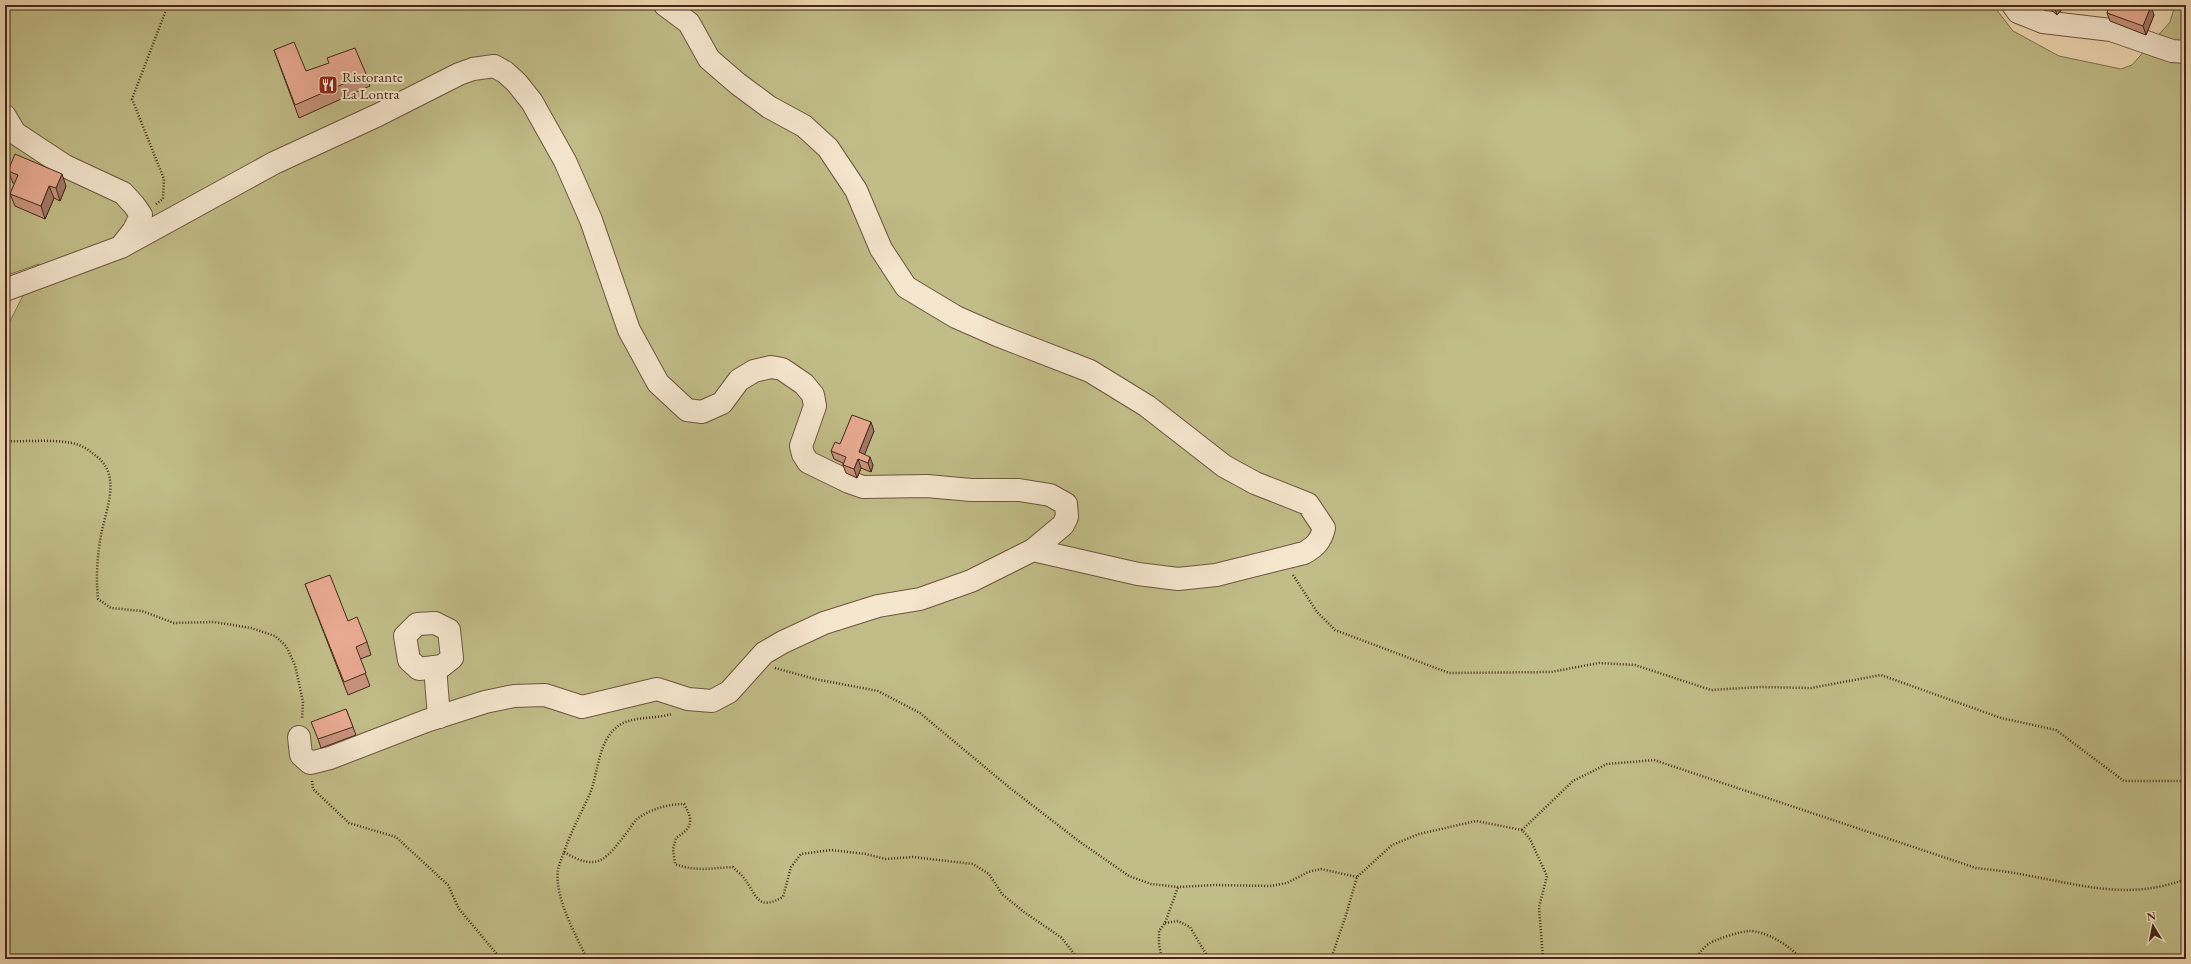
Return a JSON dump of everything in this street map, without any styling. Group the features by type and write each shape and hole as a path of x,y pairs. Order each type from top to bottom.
{"street":[{"path":"665,5 689,23 709,59 714,64 769,107 804,126 828,148 856,190 881,249 906,287 956,317 997,335 1090,371 1147,406 1224,466 1255,483 1308,504 1324,528 1322,539 1313,548 1304,553 1216,575 1178,579 1138,574 1033,550"},
{"path":"2013,5 2018,12 2043,22 2111,30 2172,51 2186,52"},
{"path":"5,290 121,247 274,163 378,115 459,74 473,69 494,66 505,72 517,83 532,102 565,160 591,220 629,330 658,383 687,410 702,412 722,403 739,380 754,371 771,367 782,369 804,384 812,395 815,406 801,446 803,454 808,462 849,482 864,487 927,486 971,490 1019,490 1050,494 1066,504 1067,516 1063,525 1033,550 971,581 920,599 878,606 824,623 783,642 764,653 757,663 729,692 712,701 688,699 657,688 582,707 545,694 514,696 485,702 330,758 310,763 301,755 299,736"},
{"path":"5,116 15,133 66,166 123,193 134,205 141,215 134,230 121,247"},
{"path":"435,668 438,718"}],"path":[{"path":"141,215 163,199 164,179 132,99 168,5"},
{"path":"5,441 71,443 85,447 104,461 109,473 111,492 101,536 96,570 98,599 110,608 142,612 174,623 214,622 252,628 275,636 286,646 295,665 304,702 299,736"},
{"path":"1283,559 1317,612 1335,630 1449,673 1550,672 1599,664 1635,664 1711,690 1760,687 1811,688 1882,675 2001,718 2056,730 2124,781 2186,781"},
{"path":"757,663 815,679 878,691 920,713 1010,788 1080,842 1129,876 1152,884 1178,887 1214,885 1270,886 1286,883 1308,872 1321,869 1357,877"},
{"path":"587,959 568,916 559,887 558,870 572,827 589,795 607,737 619,725 642,718 658,718 678,712"},
{"path":"1522,830 1573,780 1607,764 1654,760 1976,868 2030,876 2088,888 2140,891 2186,879"},
{"path":"310,763 313,789 349,823 396,837 448,886 459,908 501,959"},
{"path":"564,852 587,863 604,859 637,819 657,809 684,804 691,815 690,824 684,833 676,838 673,849 675,864 687,869 698,870 733,867 744,877 754,896 761,902 772,904 783,897 790,868 801,854 831,850 866,854 885,859 914,857 973,864 989,874 1002,894 1024,912 1062,938 1078,959"},
{"path":"1331,959 1357,877 1392,845 1419,834 1476,821 1522,830 1530,839 1547,876 1539,907 1543,959"},
{"path":"1162,959 1159,945 1159,931 1165,923 1178,887"},
{"path":"1165,923 1178,921 1190,927 1209,959"},
{"path":"1696,959 1710,943 1750,930 1774,938 1796,953 1800,959"}],"shaded area":[{"path":"5,5 1993,5 2013,31 2059,56 2121,69 2132,65 2170,22 2175,5 2186,5 2186,959 5,959 5,331 39,264 5,276"}],"building":[{"path":"2109,5 2151,6 2143,26 2107,13"},
{"name":"Ristorante La Lontra","path":"294,42 306,71 329,63 327,58 355,48 366,74 295,105 274,50"},
{"path":"15,154 62,174 56,188 49,186 41,206 10,194 18,175 8,171"},
{"path":"852,415 871,422 859,452 870,457 868,463 858,459 854,469 843,465 846,457 831,451 835,442 840,444"},
{"path":"330,575 348,621 357,617 367,642 356,647 366,673 344,682 305,584"},
{"path":"346,709 353,727 318,739 311,722"}],"place":[{"name":"Ristorante La Lontra","path":"328,85"}]}
